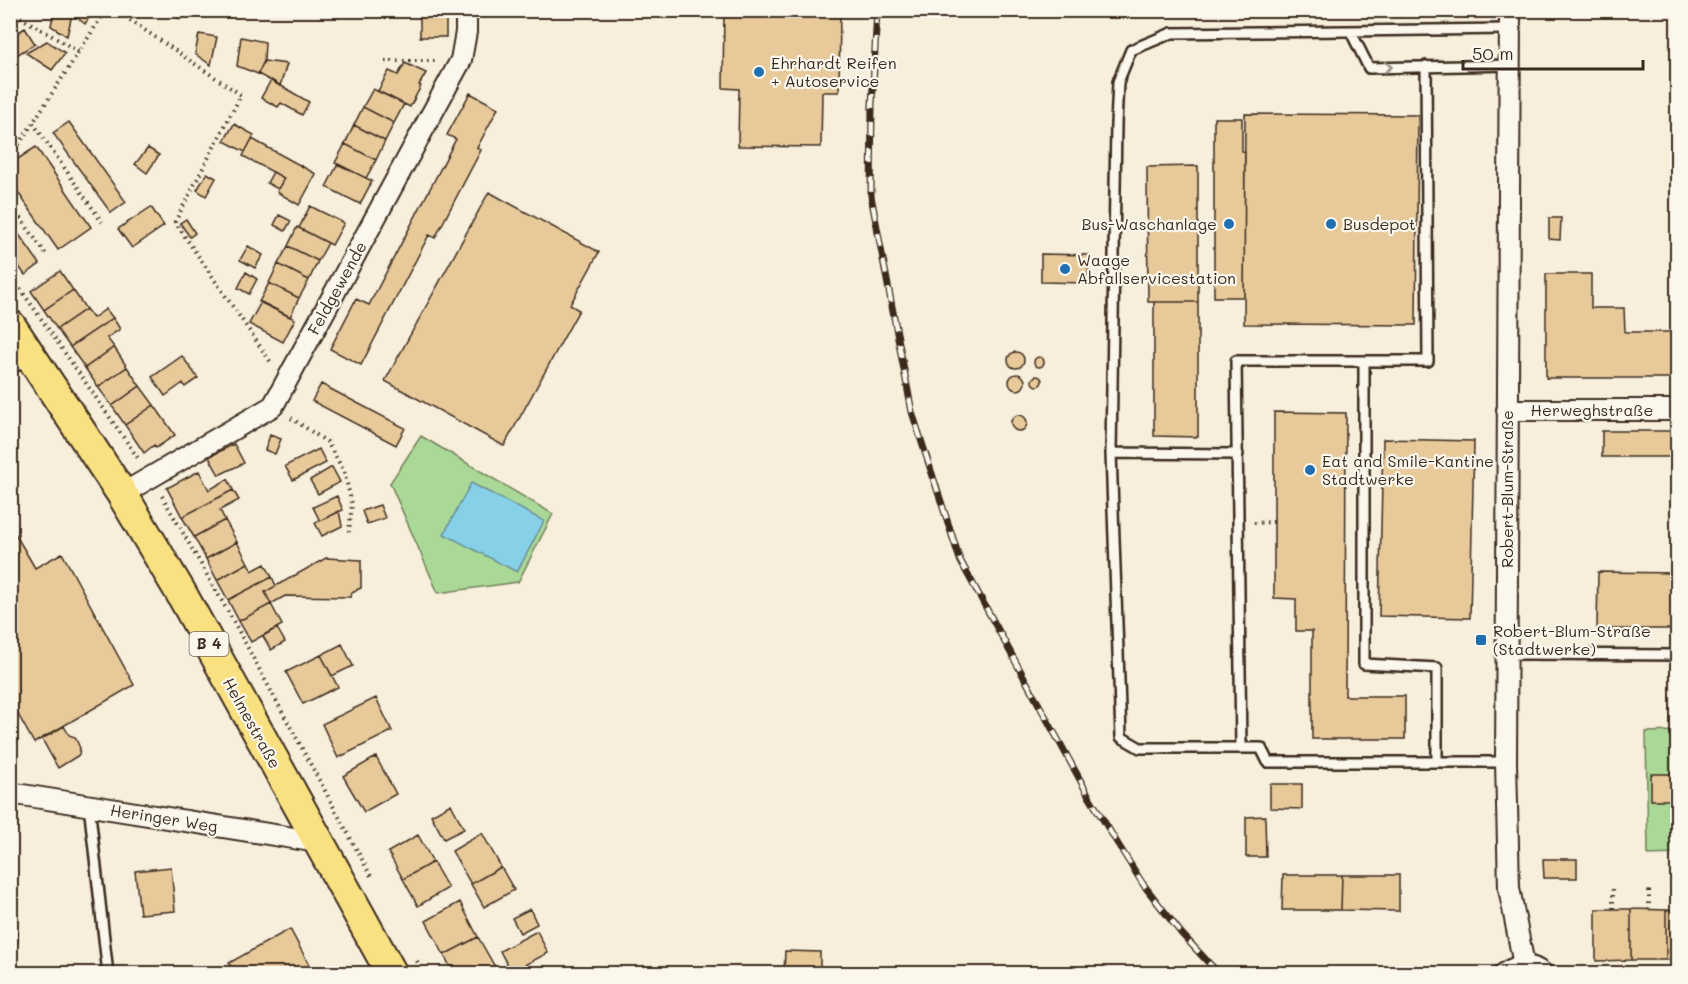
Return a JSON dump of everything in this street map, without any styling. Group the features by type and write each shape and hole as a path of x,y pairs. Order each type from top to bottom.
{"main road":[{"name":"Helmestraße","path":"10,325 22,363 122,494 186,603 392,974"}],"street":[{"name":"Feldgewende","path":"273,406 461,60 466,32 466,10"},
{"name":"Robert-Blum-Straße","path":"1510,20 1506,762 1509,888 1524,965"},
{"path":"122,494 273,406"},
{"name":"Herweghstraße","path":"1507,410 1677,410"},
{"name":"Heringer Weg","path":"10,793 318,842"},
{"path":"1504,974 1514,967 1524,965 1537,969 1543,974"}],"lane":[{"path":"1506,762 1268,762 1260,748 1140,748 1121,737 1111,453 1118,82 1131,50 1172,33 1351,32 1510,20"},
{"path":"1351,32 1369,68 1510,65"},
{"path":"1241,748 1236,361 1428,361 1426,66"},
{"path":"1364,361 1364,664 1437,668 1437,762"},
{"path":"1111,453 1238,454"},
{"path":"1506,654 1677,655"},
{"path":"88,805 108,974"}],"path":[{"path":"10,152 16,149 106,10"},
{"path":"115,10 241,95 175,222 274,368 289,377"},
{"path":"10,11 79,52"},
{"path":"385,61 461,60"},
{"path":"33,123 102,222"},
{"path":"10,203 48,257"},
{"path":"273,406 327,442 344,471 352,504 349,532"},
{"path":"1250,523 1274,522"},
{"path":"1613,889 1613,909"},
{"path":"1649,889 1649,910"}],"green space":[{"path":"421,436 553,514 518,582 438,593 390,483"},
{"path":"1677,731 1677,854 1648,855 1646,732"}],"water":[{"path":"471,483 544,521 517,572 444,534"}],"building":[{"path":"54,10 73,10 67,36 51,26"},
{"path":"76,10 94,10 85,24 75,16"},
{"path":"171,10 185,10 181,19 170,15"},
{"path":"420,10 446,10 446,37 420,37"},
{"path":"724,10 840,10 839,92 822,92 821,147 738,146 739,89 723,88"},
{"path":"25,28 35,44 10,59 10,37"},
{"path":"199,34 217,37 211,65 195,54"},
{"path":"241,37 265,42 264,61 258,74 237,66"},
{"path":"47,41 65,53 52,70 26,53"},
{"path":"264,61 287,64 280,86 258,74"},
{"path":"405,63 426,73 410,107 378,91 389,71 398,75"},
{"path":"271,80 309,102 302,115 281,103 278,107 261,98"},
{"path":"373,89 404,104 394,123 363,107"},
{"path":"470,93 498,108 477,148 481,150 435,238 429,235 361,365 330,349 356,299 369,305 456,139 447,135"},
{"path":"363,107 394,123 385,141 354,125"},
{"name":"Busdepot","path":"1245,114 1418,115 1416,325 1244,324"},
{"name":"Bus-Waschanlage","path":"1214,118 1242,118 1242,151 1245,152 1244,297 1214,297"},
{"path":"69,122 126,202 111,213 53,133"},
{"path":"234,124 254,135 245,152 224,141"},
{"path":"354,125 385,141 376,160 345,144"},
{"path":"252,139 316,174 299,205 277,192 284,178 243,156"},
{"path":"345,144 376,160 366,178 335,163"},
{"path":"36,147 91,227 58,250 10,181 10,164"},
{"path":"148,148 159,155 147,173 135,164"},
{"path":"338,164 372,181 360,204 326,187"},
{"path":"1198,166 1198,302 1148,302 1147,167"},
{"path":"273,172 284,178 278,189 267,183"},
{"path":"207,173 216,178 206,196 197,190"},
{"path":"489,192 599,252 570,305 579,310 504,446 385,381"},
{"path":"310,206 344,223 332,245 299,228"},
{"path":"151,207 164,226 132,248 118,229"},
{"path":"279,215 291,221 285,231 274,225"},
{"path":"1549,218 1561,218 1560,240 1549,239"},
{"path":"186,219 195,233 190,237 180,223"},
{"path":"10,222 40,264 25,275 10,254"},
{"path":"297,227 328,243 318,261 288,246"},
{"path":"248,246 263,255 255,268 240,260"},
{"path":"288,246 318,261 309,280 278,264"},
{"name":"Waage Abfallservicestation","path":"1041,254 1089,255 1088,283 1041,282"},
{"path":"278,264 309,280 299,298 269,283"},
{"path":"60,271 73,290 44,310 31,291"},
{"path":"246,272 257,279 249,294 238,288"},
{"path":"1546,274 1591,274 1591,308 1624,308 1625,332 1678,332 1678,378 1546,378"},
{"path":"269,283 299,298 290,317 259,302"},
{"path":"73,290 86,309 57,329 44,310"},
{"path":"261,302 295,319 283,342 249,324"},
{"path":"1154,302 1198,302 1198,437 1154,436"},
{"path":"86,309 93,318 106,309 113,318 70,347 57,329"},
{"path":"113,318 120,329 107,338 114,347 85,368 70,347"},
{"path":"114,347 127,367 98,387 85,368"},
{"path":"1013,352 1019,352 1024,360 1022,366 1013,368 1008,363 1008,357"},
{"path":"182,356 198,378 185,387 183,383 165,396 152,377"},
{"path":"1039,357 1043,358 1043,366 1039,367 1035,366 1034,362 1035,358"},
{"path":"127,367 140,386 112,406 98,387"},
{"path":"1014,374 1020,374 1025,382 1023,388 1014,390 1009,385 1009,379"},
{"path":"1037,376 1041,377 1041,385 1037,386 1033,385 1032,381 1033,377"},
{"path":"321,384 405,428 396,445 312,401"},
{"path":"140,386 154,405 125,425 112,406"},
{"path":"154,405 175,435 156,448 154,445 144,453 125,425"},
{"path":"1274,412 1346,413 1345,696 1405,696 1405,739 1312,739 1312,631 1296,631 1296,599 1274,598"},
{"path":"1016,415 1022,415 1027,423 1025,429 1016,431 1011,426 1011,420"},
{"path":"1602,431 1678,431 1678,457 1602,457"},
{"path":"270,435 281,439 275,454 265,450"},
{"path":"1383,439 1474,441 1470,618 1379,616"},
{"path":"234,444 244,463 219,475 209,457"},
{"path":"319,449 326,463 293,480 285,466"},
{"path":"332,467 340,482 318,494 310,480"},
{"path":"199,471 209,490 228,479 233,490 182,517 167,488"},
{"path":"233,490 239,500 220,510 225,520 194,537 182,517"},
{"path":"337,496 343,510 320,521 313,507"},
{"path":"380,505 385,518 367,524 362,511"},
{"path":"339,511 342,526 322,536 315,523"},
{"path":"225,520 237,542 206,559 194,537"},
{"path":"10,525 35,568 62,553 134,685 34,743 10,700"},
{"path":"237,542 248,563 217,580 206,559"},
{"path":"326,558 361,560 361,588 352,592 351,597 285,596 271,604 265,592"},
{"path":"248,563 252,571 265,564 272,577 228,600 217,580"},
{"path":"1598,572 1678,573 1678,629 1597,629"},
{"path":"272,577 276,586 265,592 271,604 239,621 228,600"},
{"path":"271,604 282,625 251,642 239,621"},
{"path":"277,628 285,642 271,650 263,636"},
{"path":"342,644 353,666 332,676 321,655"},
{"path":"321,655 338,687 303,704 286,672"},
{"path":"376,698 392,731 338,758 322,724"},
{"path":"64,726 69,735 75,737 80,748 79,755 58,768 42,739"},
{"path":"376,757 396,794 364,812 343,776"},
{"path":"1651,774 1672,774 1671,800 1651,800"},
{"path":"1270,784 1302,784 1302,809 1270,808"},
{"path":"451,804 464,829 444,839 431,815"},
{"path":"1265,816 1266,857 1246,857 1246,817"},
{"path":"482,833 501,867 471,884 452,851"},
{"path":"418,835 433,862 403,879 388,852"},
{"path":"1543,859 1577,859 1577,878 1544,878"},
{"path":"433,862 448,888 418,906 403,879"},
{"path":"171,867 175,911 140,914 135,871"},
{"path":"501,867 514,890 484,907 471,884"},
{"path":"1283,875 1342,875 1341,910 1282,910"},
{"path":"1342,875 1399,875 1399,911 1341,910"},
{"path":"460,902 478,937 444,955 426,921"},
{"path":"530,909 537,924 520,933 512,918"},
{"path":"1596,909 1631,909 1631,960 1596,961"},
{"path":"1631,909 1666,910 1666,960 1631,960"},
{"path":"1666,910 1678,910 1678,960 1666,960"},
{"path":"10,911 13,933 17,932 18,942 10,943"},
{"path":"290,929 314,974 235,974 229,963"},
{"path":"537,931 548,953 511,972 500,951"},
{"path":"478,937 499,974 454,974 444,955"},
{"path":"10,943 13,943 17,974 10,974"},
{"path":"785,951 820,952 820,974 784,974"}],"railway":[{"path":"877,10 872,105 871,196 912,412 960,560 1090,798 1119,846 1143,884 1181,933 1219,974"}],"place":[{"name":"Ehrhardt Reifen + Autoservice","path":"759,72"},
{"name":"Bus-Waschanlage","path":"1229,224"},
{"name":"Busdepot","path":"1331,224"},
{"name":"Waage Abfallservicestation","path":"1065,269"},
{"name":"Eat and Smile-Kantine Stadtwerke","path":"1310,470"},
{"name":"Robert-Blum-Straße (Stadtwerke)","path":"1481,640"}]}
